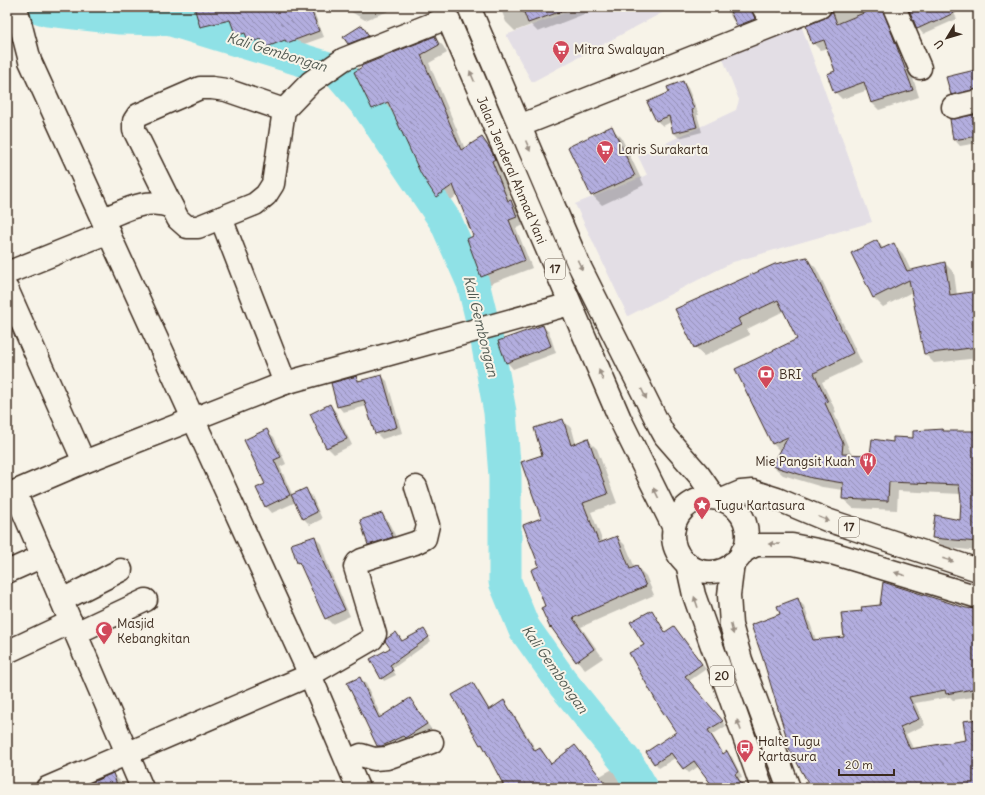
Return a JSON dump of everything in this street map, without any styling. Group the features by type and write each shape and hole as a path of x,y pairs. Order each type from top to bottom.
{"main road":[{"path":"16,7 30,61 310,675 358,788"},
{"name":"Jalan Jenderal Ahmad Yani","path":"469,7 578,263 660,427 665,436 719,499"},
{"path":"519,126 768,16 820,7"},
{"path":"894,7 920,68"},
{"path":"284,110 226,90 200,88 138,115 134,121 134,130 178,219 187,227 198,227 255,204 266,195 273,184 284,110 311,82 353,54 445,13"},
{"name":"Jalan Jenderal Ahmad Yani","path":"445,13 620,418 674,528"},
{"path":"953,107 978,102"},
{"path":"7,273 106,225 147,202 162,203 172,207"},
{"path":"221,218 285,383"},
{"path":"7,289 84,462"},
{"path":"142,788 126,755 43,556 11,493 84,462 285,383 497,326 570,304"},
{"path":"47,788 310,675 366,643 375,636 355,567 357,562 415,543 425,538 428,525 416,487"},
{"name":"17","path":"978,570 827,520 777,499 752,491 742,492 719,499 707,498 692,502 680,513 674,528 673,538 675,547 687,563 699,570 721,570 756,545 798,546 832,553 978,597"},
{"name":"17","path":"719,499 731,505 744,522 746,532 738,557"},
{"path":"7,572 43,556"},
{"name":"20","path":"738,557 729,595 729,613 732,630 741,660 789,788"},
{"name":"20","path":"687,563 694,595 762,788"},
{"path":"62,600 121,570"},
{"path":"7,652 146,600"},
{"path":"347,761 361,755 374,758 387,758 432,742"}],"shaded area":[{"path":"580,7 673,7 532,82 506,35"},
{"path":"797,14 872,222 733,262 628,316 575,204 647,175 638,156 736,110 739,100 718,46"}],"building":[{"path":"194,7 310,7 319,31 287,43 285,40 264,48 261,39 249,43 245,33 236,36 230,20 200,27"},
{"path":"522,7 567,7 568,9 528,23"},
{"path":"728,7 751,7 755,19 737,26"},
{"path":"864,7 882,7 913,90 871,103 864,82 834,93 827,74 835,71 824,40 812,44 806,26 825,18 832,10 837,24 866,12"},
{"path":"908,7 966,7 917,29"},
{"path":"362,25 369,36 348,44 343,37"},
{"path":"435,36 439,45 421,55 461,150 482,137 492,152 495,159 492,161 508,201 511,200 517,217 509,220 525,260 481,277 467,239 473,236 453,185 436,197 421,174 388,102 372,109 354,72 362,67 361,66"},
{"path":"975,70 978,89 951,95 946,77"},
{"path":"683,81 694,109 692,110 697,127 673,133 669,116 656,121 647,102 669,92 667,87"},
{"path":"978,114 978,136 953,140 950,119"},
{"path":"612,126 635,176 591,196 568,147"},
{"path":"877,240 881,249 894,243 907,271 945,262 950,295 978,291 978,347 924,354 909,280 873,298 851,253"},
{"path":"807,257 853,353 814,373 828,402 825,403 843,443 842,454 870,455 872,439 893,442 893,437 913,438 913,431 943,429 943,431 978,431 978,542 932,538 935,515 960,520 961,500 959,485 889,482 888,501 842,499 843,483 812,478 772,466 788,437 772,444 735,369 797,339 778,300 738,319 741,325 694,348 675,309 775,264"},
{"path":"543,325 551,346 506,363 498,341"},
{"path":"382,375 397,427 375,434 364,400 337,407 331,383 357,376 358,381"},
{"path":"330,404 347,439 326,448 310,414"},
{"path":"563,419 571,445 588,438 608,494 583,503 599,543 617,536 630,569 637,566 646,586 573,618 594,649 576,662 551,627 550,628 541,608 545,606 531,570 539,566 523,525 541,518 521,462 542,455 534,428"},
{"path":"267,429 281,457 274,460 290,495 265,507 256,488 265,484 244,440"},
{"path":"306,488 317,512 303,519 291,495"},
{"path":"382,513 393,537 368,545 360,520"},
{"path":"315,536 324,564 345,610 325,619 299,562 297,563 291,544"},
{"path":"883,582 966,608 978,609 978,688 946,694 945,690 909,697 919,719 900,727 910,749 966,740 963,721 978,719 978,788 811,788 786,743 788,742 751,625 780,614 777,606 798,598 813,640 844,637 841,613 862,611 861,607 880,605"},
{"path":"652,610 665,632 674,626 702,664 685,676 723,721 708,730 723,754 727,751 738,772 735,774 744,788 714,788 694,761 683,769 671,753 654,764 646,752 676,732 660,708 629,653 644,645 630,622"},
{"path":"424,629 429,637 390,665 393,671 381,679 370,659 390,648 385,641 386,639 396,632 402,641"},
{"path":"360,677 379,718 410,698 427,724 405,738 403,736 382,746 377,746 347,683"},
{"path":"473,683 489,710 504,700 535,751 540,748 551,764 575,745 609,788 505,788 482,744 480,745 452,695"},
{"path":"113,773 118,788 79,788"}],"waterway":[{"name":"Kali Gembongan","path":"39,7 48,10 120,18 168,19 338,71 368,106 446,222 473,283 487,341 500,412 505,476 505,582 524,628 565,686 628,764 642,788"}],"place":[{"name":"Mitra Swalayan","path":"561,64"},
{"name":"Laris Surakarta","path":"605,164"},
{"name":"BRI","path":"766,389"},
{"name":"Mie Pangsit Kuah","path":"868,476"},
{"name":"Tugu Kartasura","path":"702,520"},
{"name":"Masjid Kebangkitan","path":"104,645"},
{"name":"Halte Tugu Kartasura","path":"745,763"}]}
